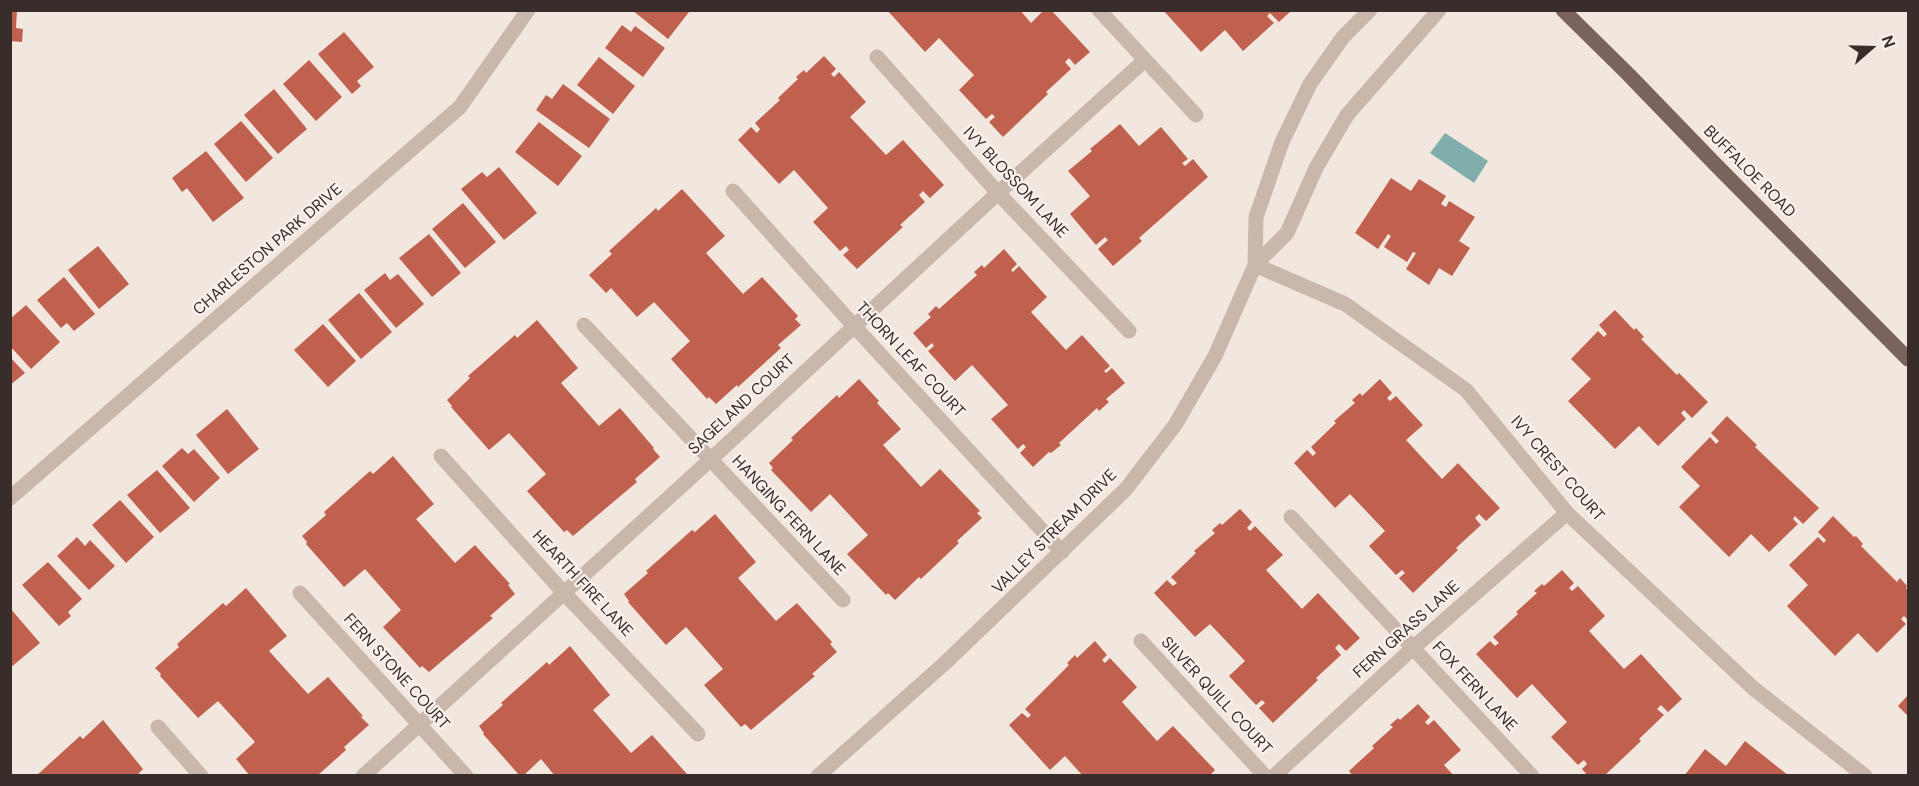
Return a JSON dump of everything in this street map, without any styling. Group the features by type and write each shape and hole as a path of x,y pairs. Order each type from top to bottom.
{"main road":[{"name":"BUFFALOE ROAD","path":"1563,10 1908,359"}],"street":[{"name":"CHARLESTON PARK DRIVE","path":"10,498 460,107 528,10"},
{"path":"1100,10 1196,115"},
{"name":"VALLEY STREAM DRIVE","path":"1255,265 1256,217 1282,142 1310,84 1343,37 1370,10"},
{"name":"VALLEY STREAM DRIVE","path":"818,776 945,663 1126,489 1175,425 1215,356 1255,265 1287,233 1317,168 1347,115 1439,10"},
{"name":"IVY BLOSSOM LANE","path":"877,57 998,193 1129,331"},
{"name":"SAGELAND COURT","path":"363,776 1145,60"},
{"name":"THORN LEAF COURT","path":"733,191 854,327 1062,552"},
{"name":"IVY CREST COURT","path":"1255,265 1345,304 1466,390 1567,513 1753,688 1865,776"},
{"name":"HANGING FERN LANE","path":"584,325 843,600"},
{"name":"HEARTH FIRE LANE","path":"441,456 563,592 698,734"},
{"name":"FERN GRASS LANE","path":"1274,776 1413,648 1567,513"},
{"name":"FOX FERN LANE","path":"1291,517 1532,776"},
{"name":"FERN STONE COURT","path":"300,593 466,776"},
{"name":"SILVER QUILL COURT","path":"1141,641 1265,776"},
{"path":"158,727 201,776"}],"water":[{"path":"1445,133 1488,161 1474,183 1430,153"}],"building":[{"path":"10,10 17,10 16,28 23,29 22,42 10,41"},
{"path":"632,10 687,10 689,12 668,39"},
{"path":"887,10 1020,10 1031,23 1044,10 1051,10 1090,52 1075,65 1069,58 1065,62 1071,69 1003,137 989,122 995,117 992,114 986,119 959,90 974,75 939,38 925,52"},
{"path":"1163,10 1292,10 1279,22 1270,13 1267,16 1274,23 1243,51 1225,30 1201,52"},
{"path":"622,25 631,32 635,26 665,48 643,77 605,48"},
{"path":"344,32 374,67 357,81 361,86 352,94 318,54"},
{"path":"824,56 836,69 831,74 834,77 839,72 866,102 850,117 886,155 903,140 944,185 930,198 923,191 919,195 925,202 900,225 903,227 857,269 843,255 849,250 846,246 840,251 813,222 828,208 794,170 779,184 738,140 751,127 757,133 760,129 755,123 780,100 778,98 798,79 796,77 804,70 806,73"},
{"path":"599,57 635,86 613,114 577,85"},
{"path":"309,60 342,97 316,121 283,84"},
{"path":"563,84 610,119 589,148 536,110 546,95 552,99"},
{"path":"274,89 307,129 278,154 244,115"},
{"path":"241,121 273,158 246,182 214,144"},
{"path":"539,122 582,156 558,186 515,152"},
{"path":"1120,124 1139,146 1161,127 1188,159 1182,163 1185,166 1193,159 1208,177 1139,238 1142,241 1113,266 1098,249 1108,240 1105,237 1096,245 1070,214 1090,196 1068,171"},
{"path":"206,151 244,198 213,222 187,188 182,192 172,178"},
{"path":"499,167 537,213 504,240 461,189 482,172 487,177"},
{"path":"1391,178 1411,191 1419,179 1446,196 1441,204 1446,207 1449,201 1475,217 1459,241 1470,248 1452,276 1439,268 1429,285 1406,269 1416,253 1413,252 1407,262 1384,247 1391,236 1388,234 1378,249 1355,233"},
{"path":"682,189 725,236 706,253 743,294 762,277 798,316 795,319 801,325 778,345 781,348 716,404 709,397 707,399 671,359 690,341 654,302 637,317 611,288 606,293 589,275 612,254 609,251 656,208 658,211"},
{"path":"463,203 496,242 465,268 432,229"},
{"path":"429,234 461,273 432,297 399,258"},
{"path":"98,246 129,284 99,309 68,270"},
{"path":"1004,249 1017,264 1011,270 1013,272 1019,266 1047,297 1031,312 1066,350 1082,335 1110,366 1104,371 1106,373 1112,368 1125,383 1106,399 1109,402 1099,411 1097,408 1059,443 1061,445 1051,453 1049,452 1033,467 1020,453 1026,447 1023,444 1018,449 991,419 1008,405 972,365 955,381 928,351 934,346 932,343 926,348 913,333 931,317 928,314 936,306 939,309 977,275 974,272 982,265 984,268"},
{"path":"385,273 390,280 398,274 424,304 396,328 364,290"},
{"path":"64,277 95,314 74,331 67,323 61,328 37,300"},
{"path":"359,293 392,332 361,359 328,320"},
{"path":"26,305 60,342 31,369 10,346 10,319"},
{"path":"1615,310 1634,330 1636,328 1644,337 1641,339 1677,375 1679,373 1708,402 1692,418 1684,410 1681,413 1686,419 1658,446 1639,426 1615,449 1568,401 1591,379 1571,359 1598,331 1604,337 1607,334 1599,325"},
{"path":"537,320 578,368 561,383 599,426 620,408 660,457 635,479 637,482 573,536 567,530 564,532 527,491 546,474 509,433 489,450 447,400 470,378 468,376 515,335 517,338"},
{"path":"323,324 356,361 328,387 294,350"},
{"path":"10,357 25,373 10,385"},
{"path":"859,379 901,429 883,445 921,487 940,469 980,511 977,513 982,518 921,579 919,577 895,600 888,593 886,595 847,554 868,535 830,494 811,512 771,470 773,468 769,463 793,440 791,438 837,395 839,398"},
{"path":"1380,379 1392,393 1387,398 1390,401 1396,396 1423,425 1406,440 1442,479 1458,463 1500,508 1486,521 1479,514 1475,518 1481,525 1413,593 1399,578 1405,573 1402,570 1396,575 1369,546 1385,531 1350,494 1335,508 1294,463 1307,450 1313,456 1316,453 1311,447 1336,423 1334,421 1355,403 1352,400 1360,393 1362,396"},
{"path":"227,409 259,449 228,474 196,435"},
{"path":"1727,416 1757,445 1755,447 1819,508 1803,524 1795,516 1793,519 1798,524 1769,552 1751,534 1729,557 1679,507 1700,486 1681,467 1710,437 1716,444 1719,441 1711,433"},
{"path":"182,448 188,454 194,449 220,478 194,502 162,466"},
{"path":"393,456 434,504 416,519 455,563 475,545 510,584 508,585 515,594 490,616 493,618 429,672 422,666 420,668 383,627 401,610 365,569 344,587 306,544 302,536 326,515 324,512 370,471 373,474"},
{"path":"157,470 190,508 160,533 127,495"},
{"path":"120,500 154,537 126,563 92,525"},
{"path":"1240,509 1252,522 1247,528 1250,531 1255,526 1283,555 1266,570 1302,609 1318,593 1360,638 1346,651 1339,644 1335,648 1341,655 1273,723 1259,708 1265,703 1262,700 1256,705 1229,676 1245,661 1210,624 1195,637 1154,593 1167,580 1173,586 1177,583 1171,577 1196,553 1194,551 1215,533 1212,530 1220,523 1222,525"},
{"path":"715,514 756,562 738,578 776,621 797,603 832,642 830,644 837,652 812,674 815,676 751,730 745,724 741,727 704,685 723,669 686,627 666,645 628,602 624,594 692,530 695,532"},
{"path":"1833,516 1854,537 1856,536 1863,544 1861,546 1897,582 1900,578 1907,586 1908,620 1904,616 1901,619 1906,624 1877,653 1858,633 1835,656 1787,606 1808,585 1789,565 1818,537 1824,543 1826,540 1818,532"},
{"path":"77,537 85,546 90,540 115,566 89,590 57,556"},
{"path":"48,562 82,599 68,612 71,616 59,626 22,585"},
{"path":"1562,570 1574,583 1569,588 1572,591 1578,586 1605,616 1589,631 1624,669 1641,654 1682,699 1668,712 1661,705 1657,709 1664,715 1639,739 1641,741 1604,776 1588,776 1582,769 1587,764 1584,760 1578,765 1551,737 1567,722 1532,684 1517,698 1476,654 1490,641 1495,646 1499,643 1493,637 1537,593 1534,591 1542,584 1544,586"},
{"path":"246,588 287,636 269,651 308,694 328,677 369,725 317,776 250,776 236,759 255,742 218,701 198,718 155,668 179,647 177,644 223,603 226,606"},
{"path":"10,608 40,643 10,668"},
{"path":"1095,641 1107,655 1102,660 1105,663 1110,658 1137,687 1122,702 1157,741 1173,726 1215,770 1209,776 1083,776 1065,756 1050,770 1009,725 1022,713 1028,718 1031,715 1025,709 1069,665 1067,663 1075,655 1077,658"},
{"path":"570,646 610,695 593,710 631,753 652,735 687,774 685,776 555,776 541,759 523,776 520,776 483,734 479,726 547,662 549,665"},
{"path":"1908,695 1908,716 1898,706"},
{"path":"1418,704 1430,717 1425,722 1428,725 1434,720 1461,750 1444,765 1454,776 1353,776 1349,771 1393,727 1390,725 1398,718 1400,720"},
{"path":"103,720 143,769 136,776 36,776 80,736 83,739"},
{"path":"1745,741 1789,776 1684,776 1705,749 1726,766"}]}
